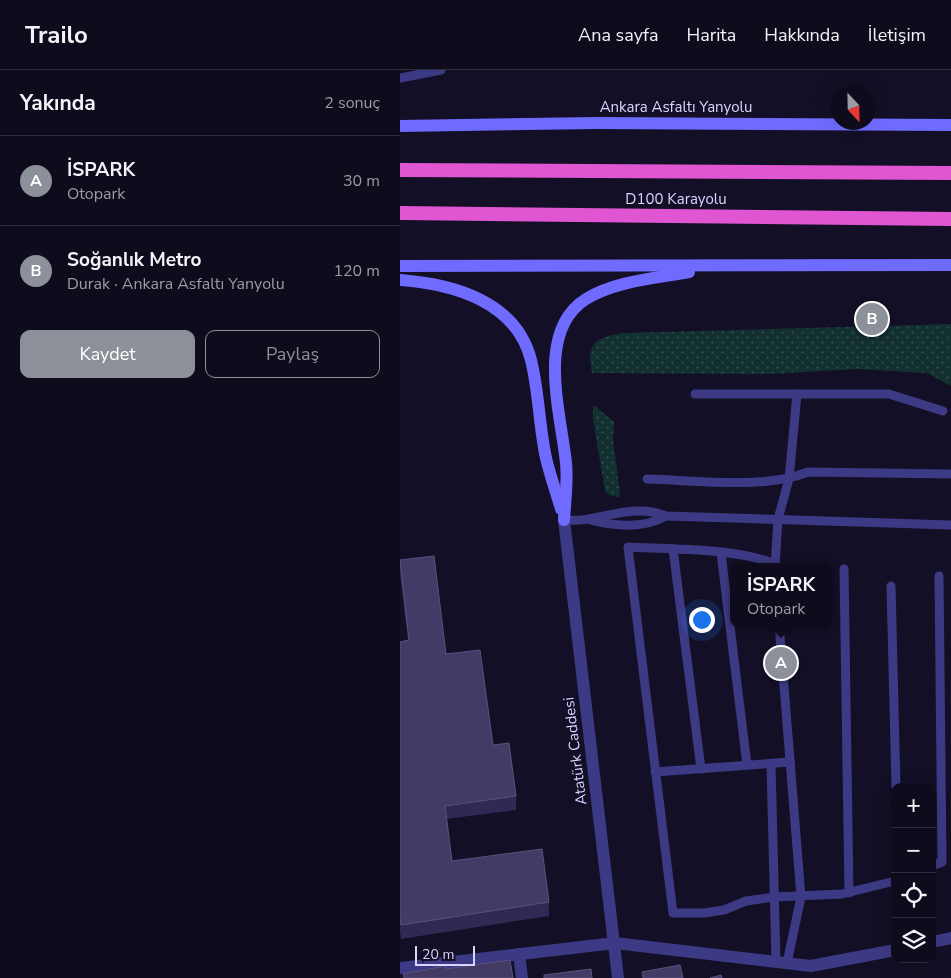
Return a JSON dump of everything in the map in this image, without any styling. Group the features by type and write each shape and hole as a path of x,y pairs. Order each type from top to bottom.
{"highway":[{"name":"D100 Karayolu","path":"400,170 951,173"},
{"name":"D100 Karayolu","path":"400,213 951,219"}],"main road":[{"name":"Ankara Asfaltı Yanyolu","path":"400,126 597,123 951,125"},
{"path":"400,266 951,265"},
{"path":"564,520 567,465 558,409 555,349 558,334 572,309 588,298 605,291 717,266"},
{"path":"400,280 431,282 460,290 486,302 509,320 519,332 531,359 546,459 564,520"}],"street":[{"name":"Atatürk Caddesi","path":"564,520 618,978"},
{"path":"936,941 951,938"},
{"path":"400,968 615,943 781,963 812,972 891,951"},
{"path":"519,954 522,978"}],"lane":[{"path":"400,78 441,70"},
{"path":"695,394 889,394 943,411"},
{"path":"775,563 778,519 789,479 797,394"},
{"path":"647,479 758,482 789,479 808,472 951,474"},
{"path":"564,520 587,520 612,526 655,522 666,516 951,524"},
{"path":"771,563 757,556 628,547 673,913 724,910 746,901 774,897 849,893 891,882"},
{"path":"673,549 701,769"},
{"path":"721,553 730,626"},
{"path":"844,569 849,893"},
{"path":"936,864 942,862 939,576"},
{"path":"891,586 896,783"},
{"path":"730,628 747,765"},
{"path":"780,628 801,897 781,963"},
{"path":"655,772 790,762"},
{"path":"771,764 774,897 781,963"}],"green space":[{"path":"951,324 951,386 927,373 857,369 769,374 592,373 591,355 595,343 606,337 624,333"},
{"path":"595,406 614,422 613,440 620,494 618,497 609,495 605,491 593,419 593,407"}],"building":[{"path":"434,556 446,654 480,650 493,745 509,743 516,796 445,806 452,861 542,849 549,902 401,925 400,642 409,640 400,560"},
{"path":"510,960 513,978 404,978 403,974 445,966 446,969"},
{"path":"680,965 683,978 643,978 642,972"},
{"path":"591,969 592,978 544,978 544,975"},
{"path":"721,975 722,978 710,978"}],"place":[{"name":"Soğanlık Metro","path":"872,319"},
{"name":"İSPARK","path":"781,663"}]}
